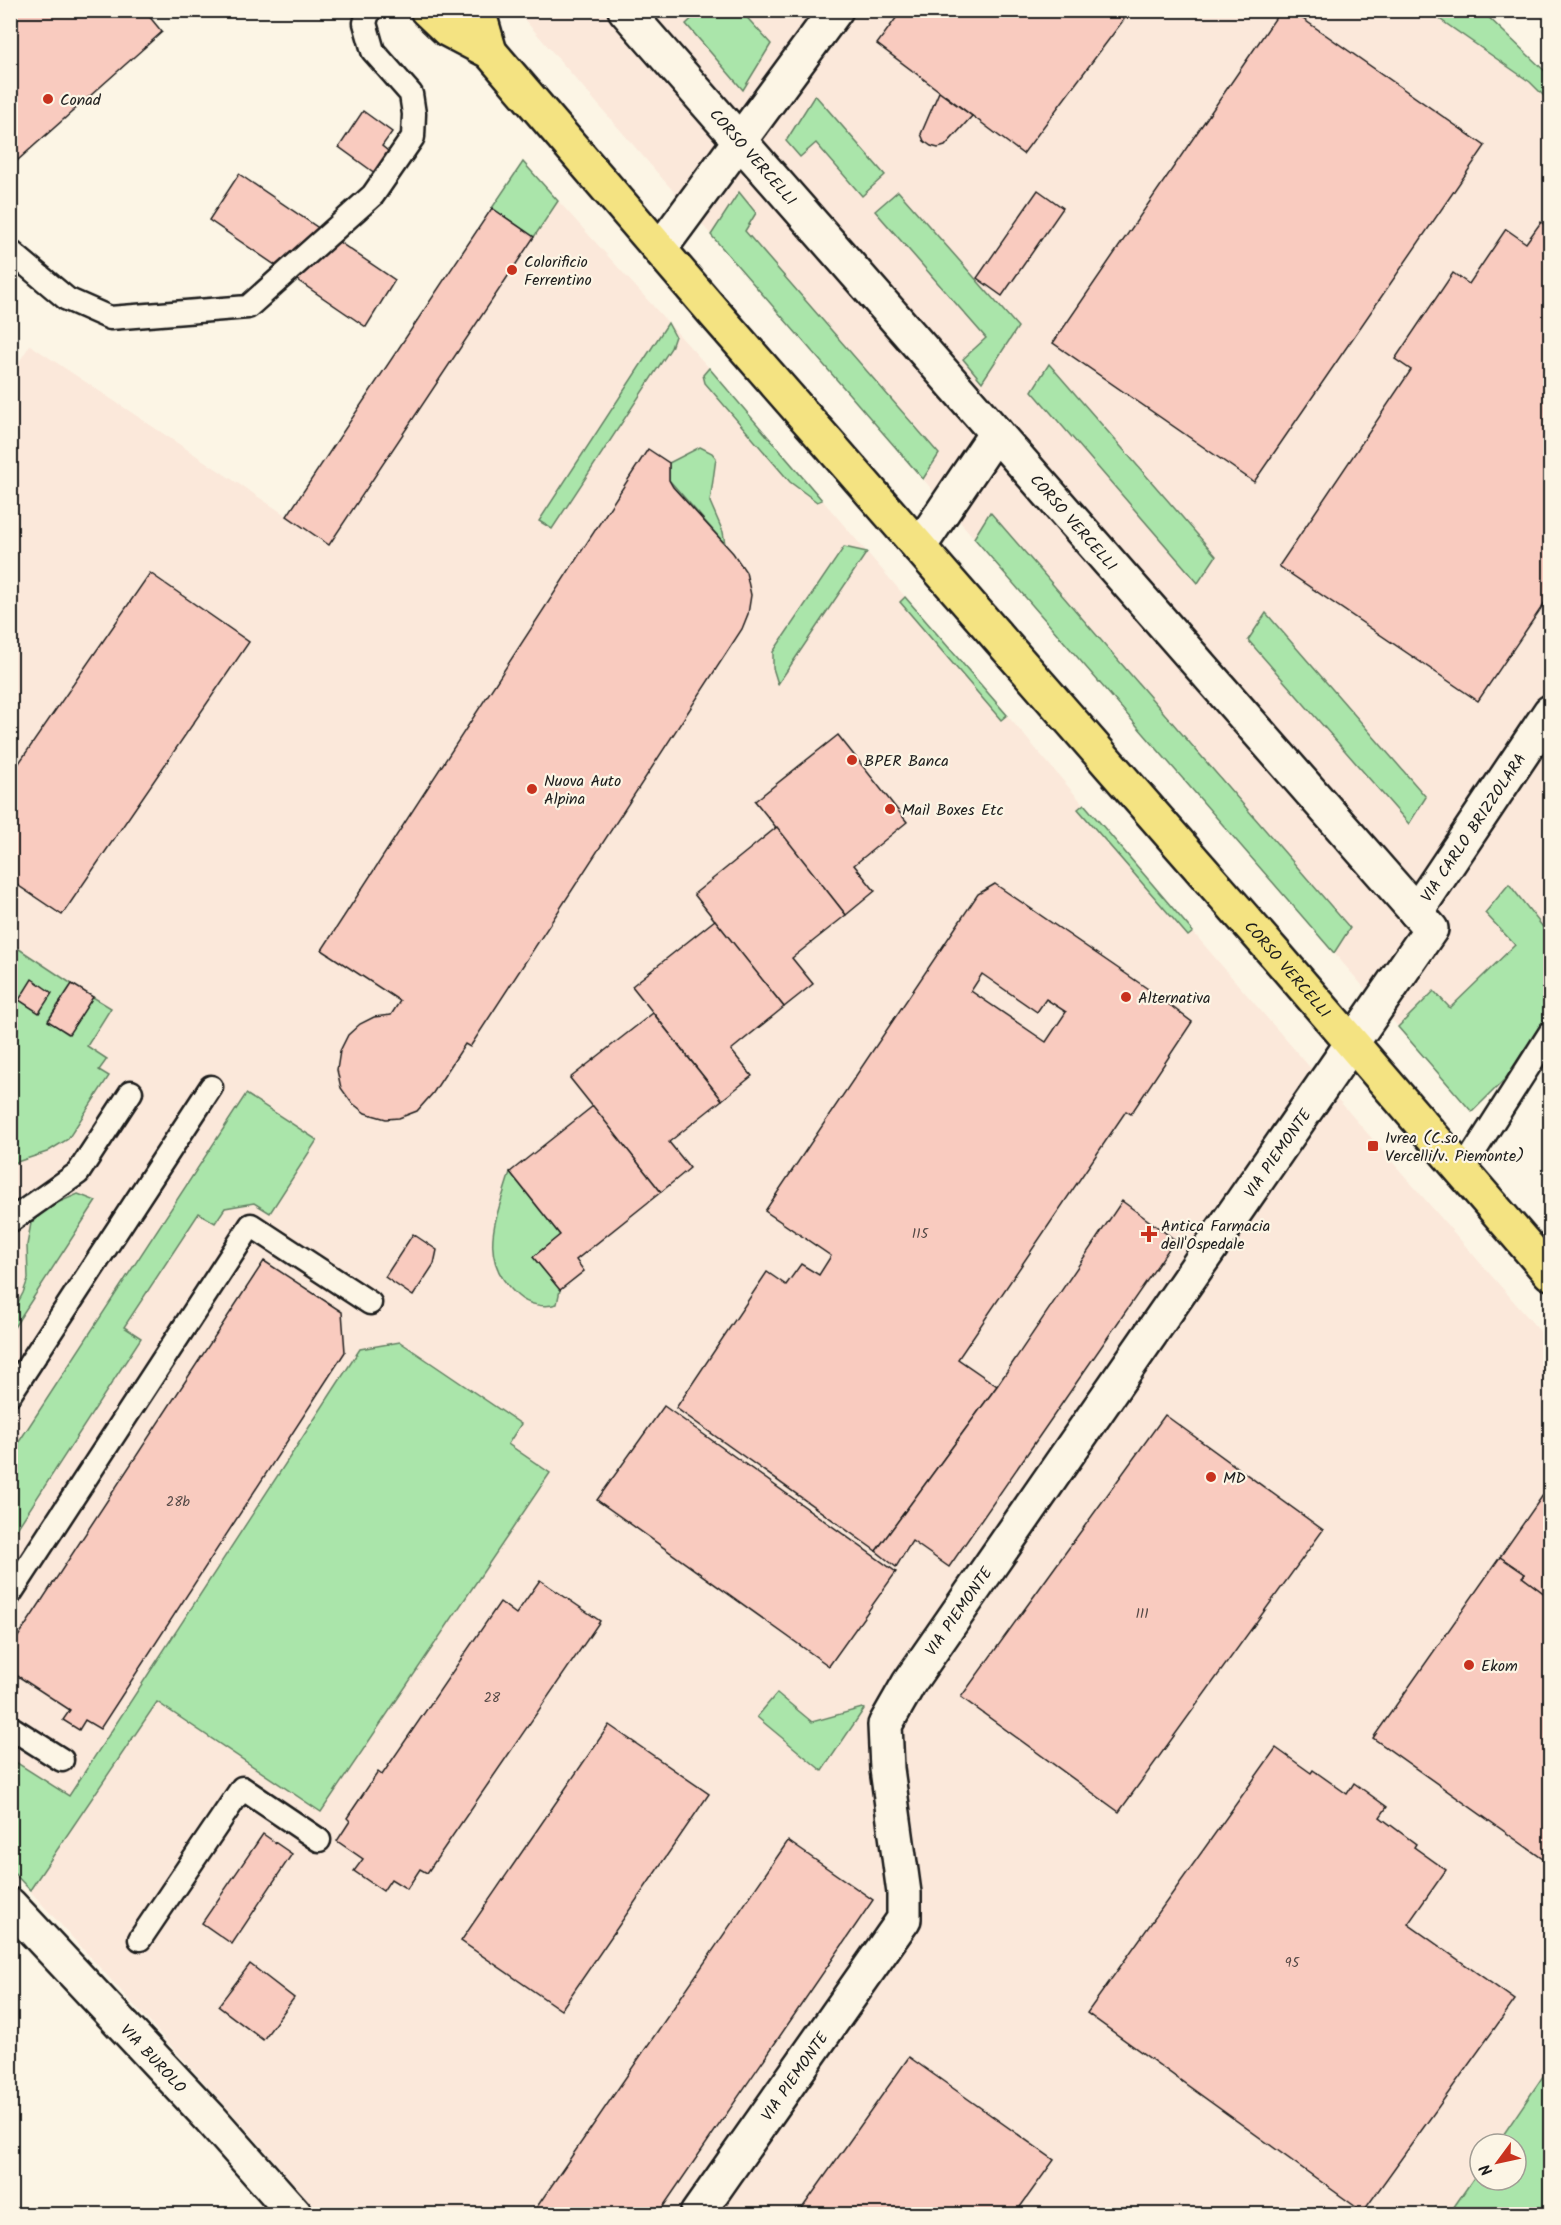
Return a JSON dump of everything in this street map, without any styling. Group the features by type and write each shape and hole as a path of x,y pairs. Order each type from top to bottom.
{"main road":[{"name":"CORSO VERCELLI","path":"427,10 448,30 490,52 1551,1273"},
{"name":"CORSO VERCELLI","path":"478,10 490,52"}],"street":[{"name":"CORSO VERCELLI","path":"625,10 1431,929 1353,1044"},
{"path":"660,249 836,10"},
{"path":"919,547 996,433"},
{"name":"VIA CARLO BRIZZOLARA","path":"1416,912 1551,712"},
{"name":"VIA PIEMONTE","path":"697,2214 904,1918 904,1893 887,1769 885,1725 894,1708 909,1683 1353,1044"},
{"name":"VIA BUROLO","path":"10,1905 210,2118 295,2214"}],"lane":[{"path":"10,251 67,299 110,318 248,307 373,195 413,137 414,114 411,94 373,51 365,24 369,10"},
{"path":"1462,1171 1551,1033"},
{"path":"10,1394 210,1087"},
{"path":"10,1221 78,1173 131,1092"},
{"path":"10,1594 251,1225 370,1303"},
{"path":"10,1727 62,1760"},
{"path":"140,1939 242,1788 319,1840"}],"shaded area":[{"path":"517,11 1482,11 1550,76 1550,1010 1506,1078 1472,1112"},
{"path":"523,162 709,368 1241,988 1550,1343 1550,2066 1505,2132 1468,2132 1468,2186 1449,2214 319,2214 250,2133 11,1870 10,376 30,345 287,516"}],"green space":[{"path":"700,11 741,11 771,44 743,90 686,24"},
{"path":"1428,11 1482,11 1550,76 1550,102 1530,82"},
{"path":"815,95 885,175 862,196 816,143 800,157 786,141"},
{"path":"523,162 558,201 534,237 492,208"},
{"path":"898,191 1018,327 982,382 963,359 986,338 875,211"},
{"path":"739,192 756,213 745,231 939,454 923,479 711,235"},
{"path":"668,323 675,336 671,348 552,529 539,521"},
{"path":"1049,364 1216,556 1198,583 1032,391"},
{"path":"709,368 822,500 817,502 790,482 705,383 703,375"},
{"path":"700,447 712,453 716,458 710,502 723,532 725,544 669,480 669,463"},
{"path":"990,512 1350,928 1334,953 974,538"},
{"path":"844,547 867,552 778,684 773,668 773,652"},
{"path":"905,597 1007,715 1001,720 900,602"},
{"path":"1266,613 1426,797 1409,824 1248,640"},
{"path":"1084,804 1193,932 1188,936 1078,809"},
{"path":"1509,884 1550,936 1550,1010 1506,1078 1472,1112 1398,1027 1434,991 1450,1008 1515,945 1485,913"},
{"path":"10,943 72,984 48,1020 68,1034 93,997 111,1008 87,1046 107,1059 99,1070 109,1076 68,1139 47,1152 11,1164"},
{"path":"246,1094 317,1140 270,1213 254,1203 225,1208 215,1223 199,1213 124,1327 141,1338 11,1538 11,1454"},
{"path":"510,1172 560,1235 533,1257 560,1290 557,1304 537,1305 522,1299 505,1282 497,1267 493,1252 495,1221"},
{"path":"78,1194 96,1201 11,1332 11,1315 28,1279 27,1245 31,1223 50,1206"},
{"path":"400,1342 521,1424 508,1444 550,1473 321,1812 157,1702 30,1890 11,1870 11,1759 69,1796 360,1349"},
{"path":"777,1693 812,1722 864,1709 822,1771 757,1717"},
{"path":"1550,2066 1550,2214 1449,2214 1468,2186 1468,2192 1528,2192 1528,2132 1505,2132"}],"building":[{"name":"Conad","path":"10,10 144,10 162,32 10,167"},
{"path":"902,10 1131,10 1023,154 877,44"},
{"path":"1281,10 1290,10 1485,146 1254,482 1053,343"},
{"path":"939,92 972,116 945,146 938,148 924,141 921,134"},
{"path":"363,111 392,132 382,146 393,155 379,176 339,147"},
{"path":"239,174 395,280 366,327 209,220"},
{"path":"1038,190 1063,208 1002,296 977,278"},
{"path":"492,208 534,237 329,545 287,516"},
{"path":"1541,222 1550,229 1550,595 1478,701 1279,566 1411,370 1395,359 1453,273 1469,284 1506,229 1526,243"},
{"name":"Nuova Auto Alpina","path":"648,449 669,463 669,480 673,487 733,553 746,572 751,595 748,614 742,629 470,1047 465,1044 433,1093 417,1111 399,1118 386,1119 365,1113 351,1102 341,1088 337,1070 340,1051 348,1035 360,1024 374,1017 391,1015 400,1001 322,950"},
{"path":"150,573 249,642 62,915 10,880 10,776"},
{"path":"838,735 907,822 854,865 875,891 846,915 755,801"},
{"path":"777,827 846,915 792,958 813,984 784,1007 694,894"},
{"path":"995,884 1151,991 1192,1022 1131,1114 1126,1111 958,1359 997,1386 876,1551 676,1408 767,1272 786,1285 801,1264 819,1275 831,1256 765,1211 978,894","holes":["982,974 1037,1012 1046,999 1066,1012 1046,1042 971,991"]},
{"path":"715,920 784,1007 731,1050 752,1076 722,1100 632,986"},
{"path":"32,979 52,993 39,1013 19,1000"},
{"path":"72,984 93,997 69,1034 48,1021"},
{"path":"653,1013 722,1100 669,1142 690,1168 661,1192 570,1078"},
{"path":"593,1106 661,1192 576,1260 584,1271 560,1290 533,1257 560,1235 510,1172"},
{"path":"1122,1201 1175,1240 949,1567 912,1541 896,1567 876,1551 997,1386"},
{"path":"413,1234 437,1250 434,1264 413,1296 385,1277"},
{"path":"264,1261 342,1312 345,1352 100,1729 85,1720 79,1730 63,1720 70,1710 10,1671 10,1649"},
{"path":"664,1406 896,1572 829,1666 597,1500"},
{"path":"1165,1415 1323,1530 1119,1812 961,1697"},
{"path":"1550,1485 1550,1598 1522,1577 1525,1574 1500,1557"},
{"path":"1500,1557 1525,1574 1522,1577 1550,1598 1550,1864 1373,1738"},
{"path":"540,1580 600,1621 427,1873 420,1869 407,1889 391,1879 383,1891 354,1871 363,1859 337,1841 350,1821 347,1818 378,1772 382,1775 500,1602 516,1614"},
{"path":"609,1725 709,1794 561,2010 461,1941"},
{"path":"1276,1748 1311,1773 1313,1770 1347,1794 1354,1783 1387,1807 1380,1817 1416,1844 1414,1847 1446,1870 1408,1924 1515,2000 1363,2212 1087,2013"},
{"path":"263,1834 292,1854 232,1944 202,1923"},
{"path":"788,1841 873,1900 658,2214 532,2214"},
{"path":"250,1964 294,1998 263,2040 218,2006"},
{"path":"909,2057 1054,2160 1015,2214 798,2214"}],"place":[{"name":"Conad","path":"48,99"},
{"name":"Colorificio Ferrentino","path":"512,270"},
{"name":"BPER Banca","path":"852,760"},
{"name":"Nuova Auto Alpina","path":"532,789"},
{"name":"Mail Boxes Etc","path":"890,809"},
{"name":"Alternativa","path":"1126,997"},
{"name":"Ivrea (C.so Vercelli/v. Piemonte)","path":"1373,1146"},
{"name":"Antica Farmacia dell'Ospedale","path":"1149,1234"},
{"name":"MD","path":"1211,1477"},
{"name":"Ekom","path":"1469,1665"}]}
